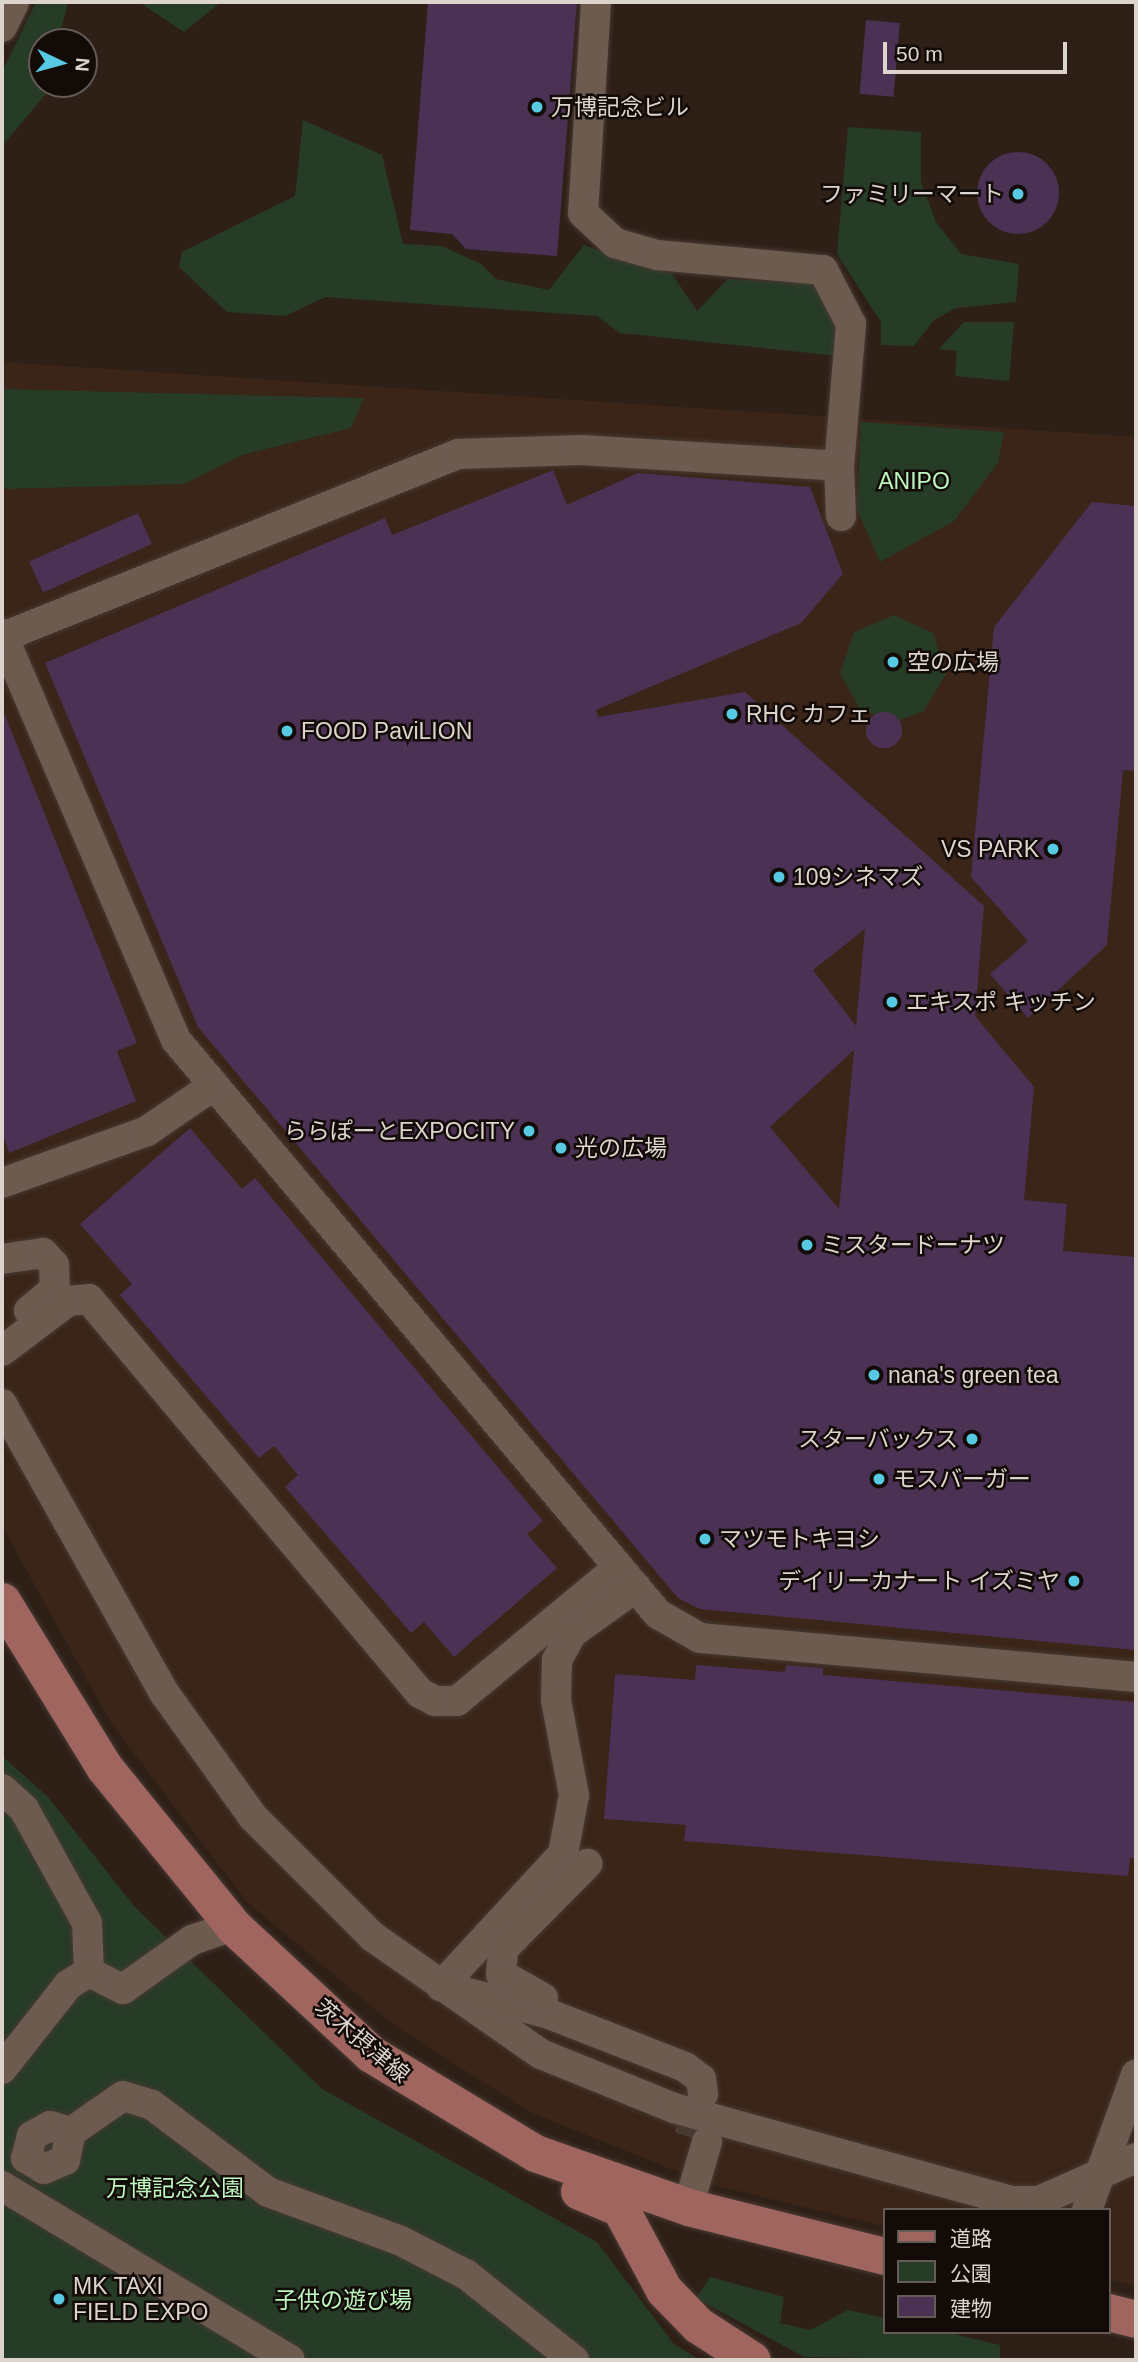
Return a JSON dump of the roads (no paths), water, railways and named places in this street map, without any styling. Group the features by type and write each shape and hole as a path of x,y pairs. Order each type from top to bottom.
{"main road":[{"name":"茨木摂津線","path":"2,1601 104,1767 233,1926 371,2054 536,2153 678,2204 883,2256"},
{"path":"536,2153 550,2179 620,2208 664,2290 698,2325 752,2360"},
{"path":"1110,2312 1136,2319"}],"lane":[{"path":"2,27 14,2"},
{"path":"596,2 583,213 615,243 657,255 823,270 851,324 839,466 841,516"},
{"path":"839,466 581,450 458,454 2,636 176,1040 210,1088 658,1614 700,1638 1136,1677"},
{"path":"2,1183 147,1131 210,1088"},
{"path":"2,1259 43,1253 58,1278 49,1297 2,1330"},
{"path":"2,1351 68,1301 89,1299 420,1693 435,1700 457,1701 627,1577"},
{"path":"2,1404 165,1694 253,1816 373,1937 541,2054 674,2108 1012,2201 1039,2201 1136,2158"},
{"path":"441,1986 563,1854 574,1795 556,1700 557,1660 572,1633 627,1577"},
{"path":"2,1789 24,1809 87,1923 89,1972"},
{"path":"441,1986 549,2014 685,2067 701,2079 712,2096 717,2067 706,2059 523,1991 501,1974 503,1949 586,1864"},
{"path":"89,1972 122,1989 178,1947 233,1926"},
{"path":"2,2069 68,1985 89,1972"},
{"path":"1088,2208 1136,2075"},
{"path":"71,2132 123,2095 152,2105 268,2192 401,2241 467,2275 574,2360"},
{"path":"678,2204 698,2140"},
{"path":"2,2186 290,2360"}],"tunnel":[{"path":"689,2137 703,2094"}],"place":[{"name":"万博記念ビル","path":"537,107"},
{"name":"ファミリーマート","path":"1018,194"},
{"name":"空の広場","path":"893,662"},
{"name":"RHC カフェ","path":"732,714"},
{"name":"FOOD PaviLION","path":"287,731"},
{"name":"VS PARK","path":"1053,849"},
{"name":"109シネマズ","path":"779,877"},
{"name":"エキスポ キッチン","path":"892,1002"},
{"name":"ららぽーとEXPOCITY","path":"529,1131"},
{"name":"光の広場","path":"561,1148"},
{"name":"ミスタードーナツ","path":"807,1245"},
{"name":"nana's green tea","path":"874,1375"},
{"name":"スターバックス","path":"972,1439"},
{"name":"モスバーガー","path":"879,1479"},
{"name":"マツモトキヨシ","path":"705,1539"},
{"name":"デイリーカナート イズミヤ","path":"1074,1581"},
{"name":"MK TAXI FIELD EXPO","path":"59,2299"}],"park label":[{"name":"ANIPO","path":"914,481"},
{"name":"万博記念公園","path":"175,2188"},
{"name":"子供の遊び場","path":"343,2300"}]}
